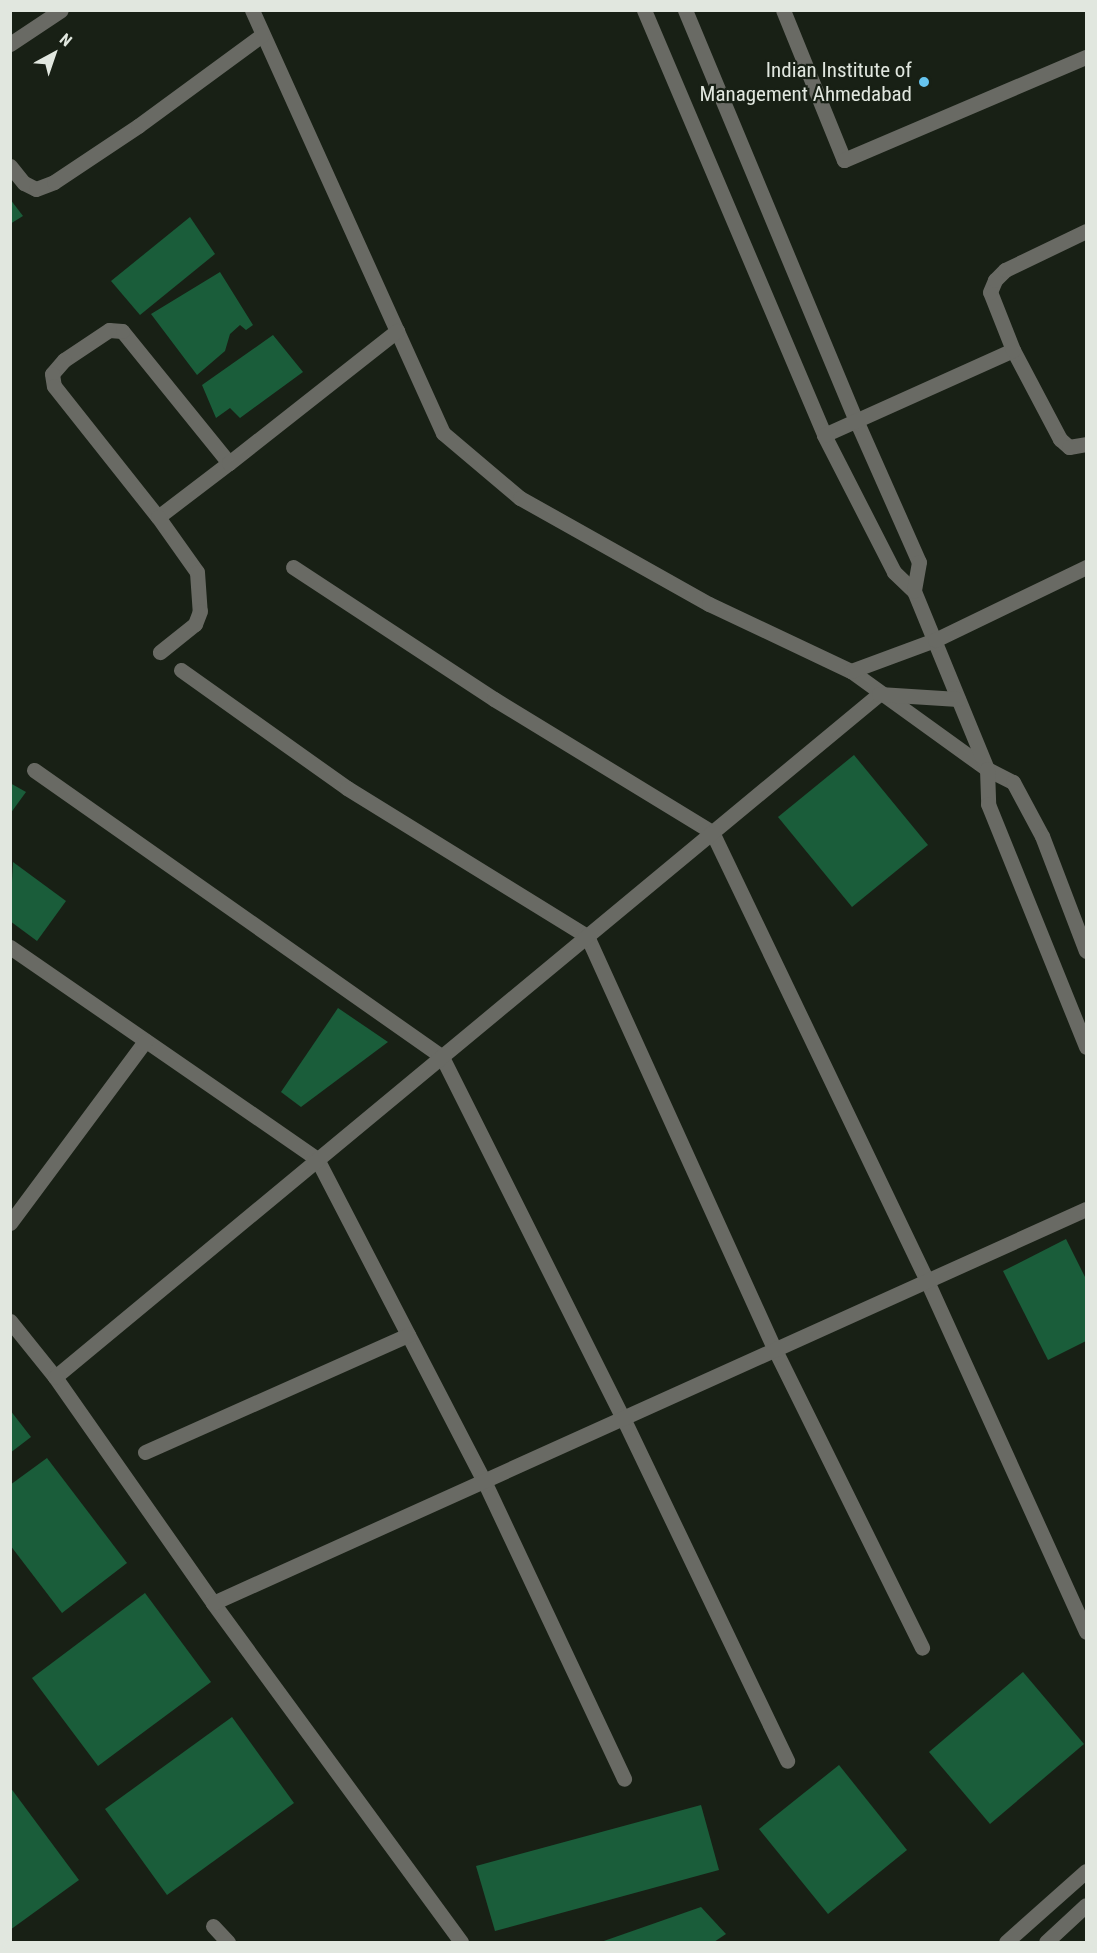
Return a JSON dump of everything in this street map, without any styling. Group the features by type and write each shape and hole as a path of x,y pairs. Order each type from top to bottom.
{"street":[{"path":"10,45 61,10"},
{"path":"252,10 443,433 520,498 709,604 851,671 879,694 987,769 1013,782 1042,836 1086,951"},
{"path":"644,10 824,435 894,572 914,591 935,640 987,769 988,804 1086,1047"},
{"path":"685,10 856,420 919,562 914,591"},
{"path":"783,10 844,160 1086,57"},
{"path":"10,166 24,183 36,189 54,182 138,126 262,35"},
{"path":"1086,231 1005,270 994,280 990,292 1013,350 1060,439 1070,447 1086,444"},
{"path":"160,652 195,624 201,611 196,572 158,517 54,386 52,374 64,360 109,330 122,331 229,463"},
{"path":"158,517 397,331"},
{"path":"824,435 1013,350"},
{"path":"293,567 494,699 712,832 927,1281 1086,1632"},
{"path":"851,671 935,640 1086,567"},
{"path":"181,670 347,788 587,936 775,1350 922,1648"},
{"path":"55,1377 879,694 958,699"},
{"path":"34,770 441,1057 623,1418 787,1761"},
{"path":"10,947 317,1159 484,1481 624,1779"},
{"path":"10,1223 145,1041"},
{"path":"213,1603 1086,1209"},
{"path":"10,1322 55,1377 213,1603 461,1942"},
{"path":"145,1452 408,1335"},
{"path":"1006,1942 1086,1871"},
{"path":"1046,1942 1086,1905"},
{"path":"213,1926 228,1942"}],"building":[{"path":"10,199 23,216 10,224"},
{"path":"190,217 215,254 140,315 111,281"},
{"path":"220,272 253,325 246,330 240,325 230,334 225,351 197,375 151,314"},
{"path":"273,335 303,372 240,418 230,408 216,418 202,385"},
{"path":"854,755 928,845 852,907 778,817"},
{"path":"10,783 26,792 10,814"},
{"path":"13,862 66,901 37,941 10,921"},
{"path":"338,1008 388,1042 301,1107 281,1092"},
{"path":"1066,1239 1086,1279 1086,1341 1048,1360 1003,1271"},
{"path":"10,1410 31,1437 10,1453"},
{"path":"47,1458 127,1563 62,1613 10,1545 10,1485"},
{"path":"145,1593 211,1682 98,1766 32,1678"},
{"path":"1023,1672 1084,1744 990,1824 929,1752"},
{"path":"232,1717 294,1803 167,1895 105,1809"},
{"path":"839,1765 907,1850 828,1914 759,1829"},
{"path":"10,1787 79,1880 10,1930"},
{"path":"701,1805 719,1870 495,1931 476,1866"},
{"path":"701,1907 726,1934 714,1942 601,1942"}],"place":[{"name":"Indian Institute of Management Ahmedabad","path":"924,82"}]}
